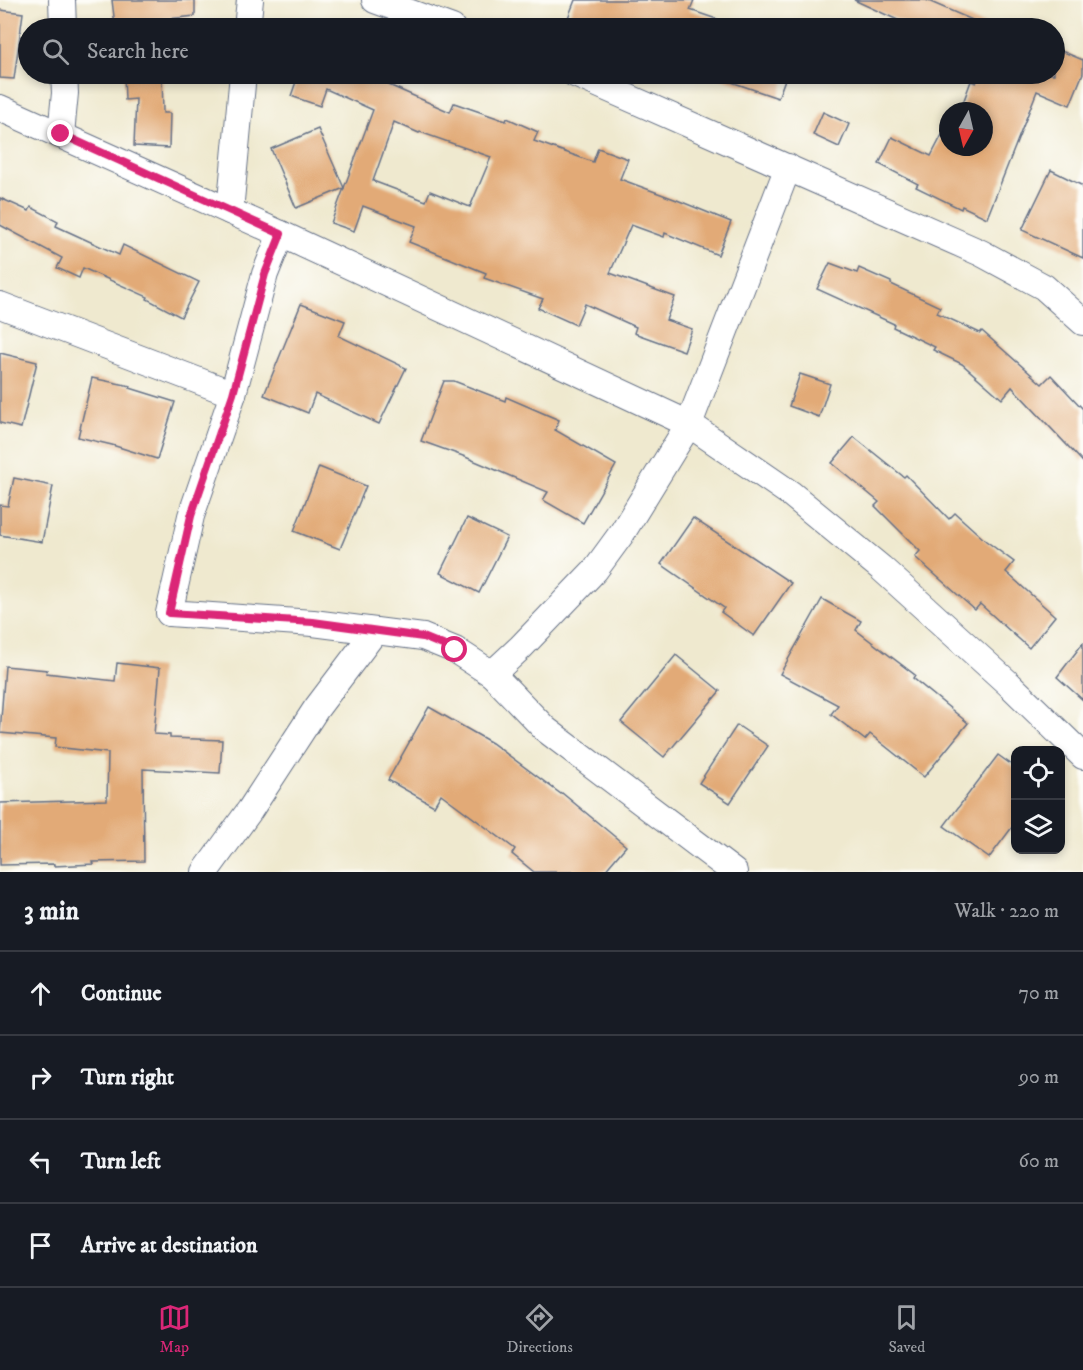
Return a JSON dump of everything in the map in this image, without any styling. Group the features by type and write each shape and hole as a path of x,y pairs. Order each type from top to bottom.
{"street":[{"path":"62,0 63,18"},
{"path":"249,18 250,0"},
{"path":"375,0 424,18"},
{"path":"61,134 65,84"},
{"path":"230,211 242,84"},
{"path":"598,84 981,253 1044,287 1083,322"},
{"path":"0,108 281,234 689,424 791,494 881,568 1083,756"},
{"path":"492,674 522,647 595,570 622,532 689,424 788,167"},
{"path":"281,234 265,274 233,394 191,516 169,613 313,622 423,637 455,650 492,674 545,729 734,872"},
{"path":"0,305 233,394"},
{"path":"205,872 250,810 316,709 375,631"}],"building":[{"path":"112,0 195,0 195,16 114,18"},
{"path":"575,0 694,0 690,10 713,18 568,18"},
{"path":"854,0 926,0 968,18 893,18"},
{"path":"0,10 23,13 22,18 18,18 18,50 14,79 0,78"},
{"path":"1065,52 1083,60 1083,73 1070,105 1037,91 987,218 962,206 961,209 916,187 918,184 879,164 892,137 931,156 939,141 939,156 993,156 993,102 963,102 970,84 1065,84"},
{"path":"124,84 162,84 163,113 170,113 169,148 134,146 136,99 125,100"},
{"path":"295,84 389,84 450,112 454,103 506,121 507,118 538,132 534,141 593,162 598,148 628,159 620,179 731,222 718,255 665,233 664,237 631,225 610,273 675,297 666,320 692,329 684,351 634,333 636,327 585,304 576,325 538,308 543,299 484,278 486,273 409,242 416,226 363,206 354,231 331,223 373,110 326,89 320,106 291,96","holes":["394,122 491,157 470,207 430,191 426,201 373,181"]},
{"path":"737,84 783,84 778,98"},
{"path":"823,112 849,124 839,147 813,135"},
{"path":"318,129 344,188 296,208 271,149"},
{"path":"1051,170 1083,186 1083,258 1022,230"},
{"path":"0,198 29,211 31,207 58,221 56,226 119,255 123,245 199,282 181,317 147,299 148,297 83,268 79,278 57,268 62,258 0,225"},
{"path":"830,263 857,273 859,268 940,307 937,313 980,333 982,331 1042,384 1051,375 1083,409 1083,462 1012,387 1002,399 962,364 933,350 935,347 893,327 894,324 817,289"},
{"path":"301,304 345,321 339,336 406,368 379,424 315,394 308,413 264,395"},
{"path":"0,353 37,362 21,428 0,423"},
{"path":"800,374 830,384 819,417 789,406"},
{"path":"92,378 131,386 130,388 175,402 157,459 78,437"},
{"path":"444,381 454,381 505,401 506,397 559,420 555,430 616,465 583,523 543,500 548,492 421,441"},
{"path":"854,437 904,477 906,475 949,519 955,513 1014,562 1006,572 1055,616 1029,648 980,604 975,610 915,557 920,551 875,506 879,502 832,463"},
{"path":"319,467 366,486 340,549 294,531"},
{"path":"14,478 53,486 42,542 0,535 0,505 8,506"},
{"path":"467,518 507,537 479,593 440,573"},
{"path":"693,518 791,583 754,636 721,612 724,608 661,564"},
{"path":"822,599 861,621 856,630 915,675 913,678 968,723 924,777 870,734 865,740 831,714 838,705 780,674"},
{"path":"1083,643 1083,700 1057,677"},
{"path":"676,655 720,691 664,757 621,722"},
{"path":"117,663 160,668 154,734 170,735 170,738 222,740 220,773 143,769 144,861 93,862 94,864 54,866 54,864 0,865 0,803 107,800 108,753 55,747 56,738 0,733 5,666 115,681"},
{"path":"429,707 492,743 562,793 626,846 604,872 534,872 512,854 515,849 441,794 434,806 388,780"},
{"path":"737,725 768,746 730,803 699,783"},
{"path":"998,755 1011,764 1011,829 989,858 944,826"}],"route":[{"path":"61,134 281,234 265,274 233,394 191,516 169,613 313,622 423,637 455,650"}]}
